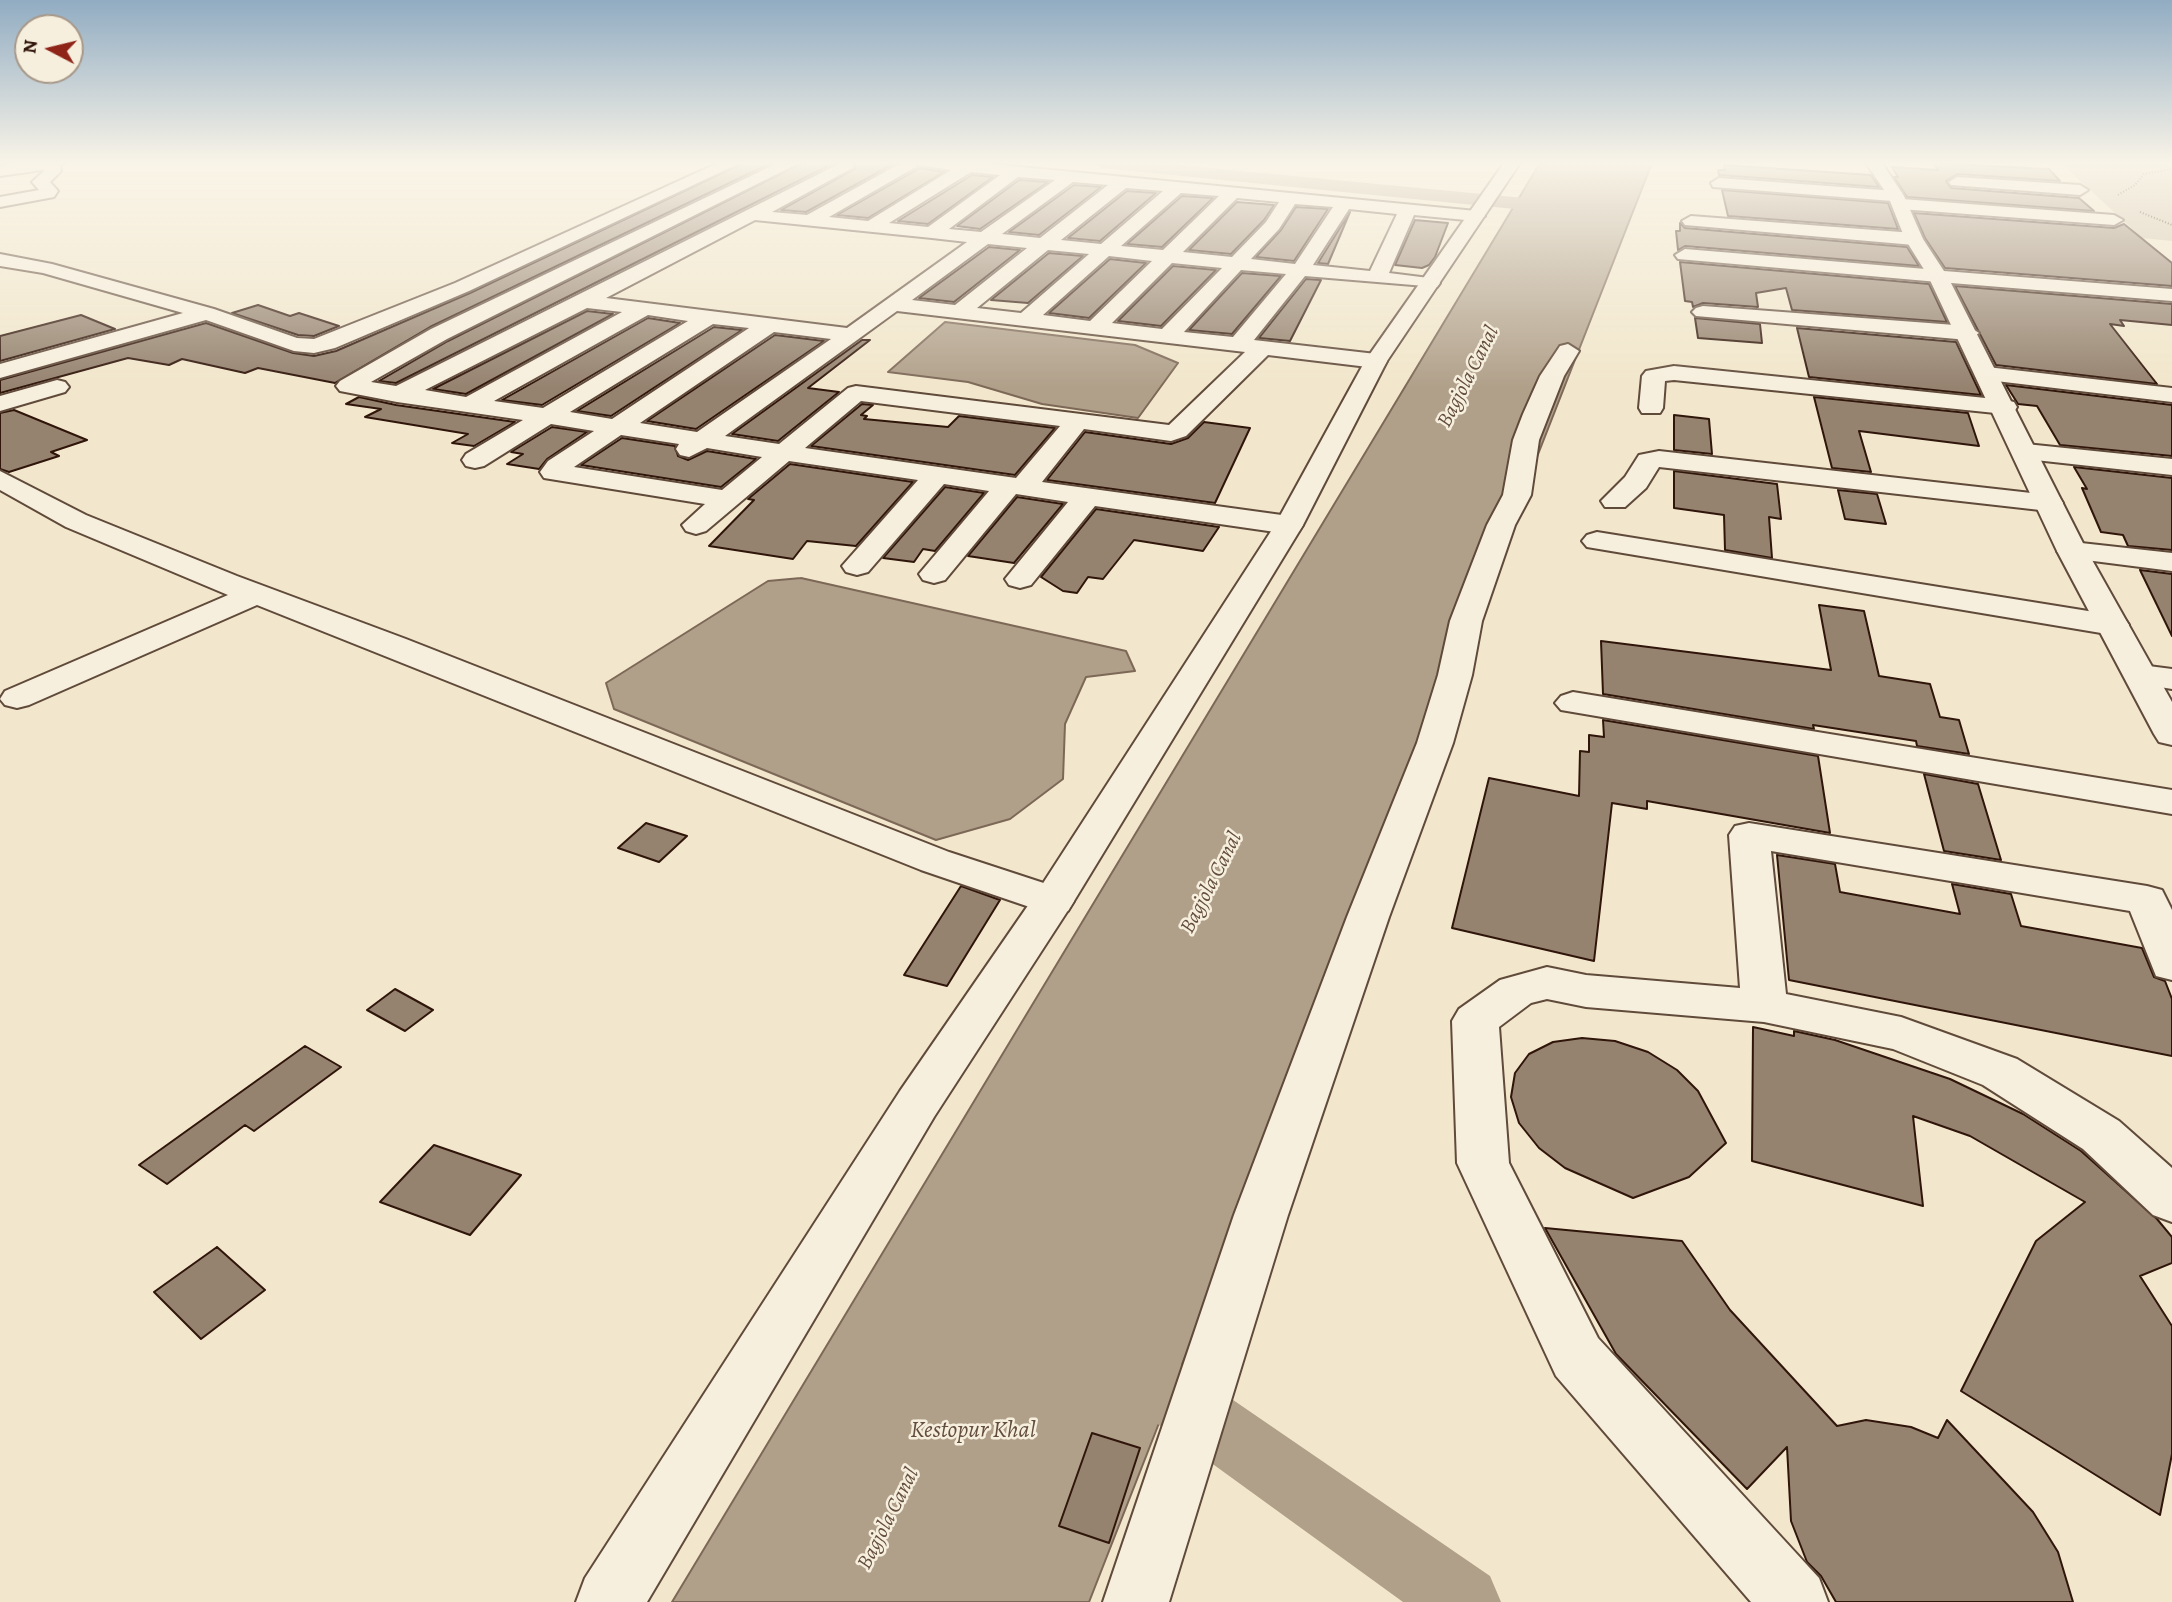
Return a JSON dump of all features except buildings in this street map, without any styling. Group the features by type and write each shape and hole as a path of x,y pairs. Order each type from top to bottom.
{"street":[{"path":"0,260 46,268 207,313 294,344 314,346 327,344 462,287 567,238"},
{"path":"641,238 439,334 348,386 938,475 1289,524"},
{"path":"397,395 709,238"},
{"path":"639,486 986,238"},
{"path":"994,238 1430,283"},
{"path":"960,311 1052,238"},
{"path":"1026,319 1117,238"},
{"path":"1096,327 1185,238"},
{"path":"1169,335 1262,238"},
{"path":"696,525 856,393 1162,432 1177,430 1251,346 1321,238"},
{"path":"1377,277 1395,238"},
{"path":"609,1602 917,1104 1053,901 1289,524 1376,361 1458,238"},
{"path":"1898,238 1913,239 1938,276 2005,407 2072,551 2113,625 2156,677 2172,734"},
{"path":"1685,255 2172,295"},
{"path":"462,287 851,335"},
{"path":"893,304 1376,361"},
{"path":"470,404 642,310"},
{"path":"1703,312 1968,333"},
{"path":"0,371 207,313"},
{"path":"475,460 708,318"},
{"path":"728,499 553,472 769,325"},
{"path":"1136,1602 1261,1215 1367,917 1435,743 1455,675 1466,621 1496,538 1517,495 1535,414 1552,376 1568,352"},
{"path":"1651,408 1654,376 1674,373 2005,407"},
{"path":"1987,374 2172,395"},
{"path":"0,404 57,387"},
{"path":"934,574 1078,421"},
{"path":"2026,452 2172,467"},
{"path":"1615,501 1639,478 1648,461 1659,458 2049,503"},
{"path":"857,566 938,475"},
{"path":"3,483 76,521 256,594 935,861 1053,901"},
{"path":"1020,579 1088,495"},
{"path":"1597,541 2113,625"},
{"path":"2072,551 2172,562"},
{"path":"17,698 256,594"},
{"path":"1573,703 2172,802"},
{"path":"1764,1006 1749,835 2147,900 2172,965"},
{"path":"1795,1602 1577,1357 1483,1163 1475,1021 1516,991 1547,983 1586,990 1764,1006 1901,1034 2000,1072 2101,1135 2172,1200"}],"shaded area":[{"path":"2142,238 2172,238 2172,241"}],"water":[{"name":"Kestopur Khal","path":"1495,238 1623,238 1089,1602 672,1602"},
{"path":"945,322 1135,345 1178,363 1138,418 1042,404 968,382 888,372"},
{"path":"801,578 1126,651 1135,671 1086,677 1065,724 1063,779 1010,819 936,840 614,709 606,683 768,581"}],"waterway":[{"path":"1124,1362 1464,1602"}],"water label":[{"name":"Bagjola Canal","path":"1469,377"},
{"name":"Bagjola Canal","path":"1212,883"},
{"name":"Bagjola Canal","path":"889,1519"}]}
